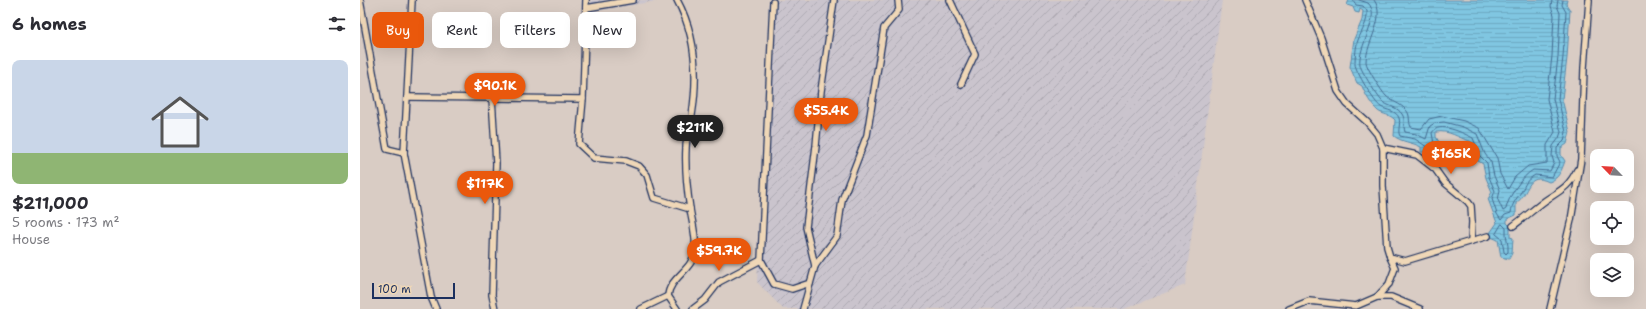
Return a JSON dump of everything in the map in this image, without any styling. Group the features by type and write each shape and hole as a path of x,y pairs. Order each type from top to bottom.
{"street":[{"path":"360,0 387,149 404,153"},
{"path":"412,0 404,153 431,297 436,309"},
{"path":"586,0 583,99 579,144 594,158 626,161 640,166 647,175 654,198 690,209"},
{"path":"586,8 633,0"},
{"path":"677,0 693,42 696,81 686,147 690,209 695,252 688,267 668,288 668,296 677,309"},
{"path":"815,266 806,228 821,91 834,0"},
{"path":"803,309 815,266 837,236 842,200 867,135 884,28 899,10 898,0"},
{"path":"950,0 975,54 961,84"},
{"path":"1305,0 1321,38 1338,91 1347,104 1367,122 1377,134 1383,148 1383,186 1387,247 1396,268"},
{"path":"1550,309 1571,220 1580,164 1589,0"},
{"path":"773,2 761,260 774,284 792,289 810,283"},
{"path":"408,97 583,99"},
{"path":"492,98 496,164 492,295 494,309"},
{"path":"1383,148 1417,154 1435,169 1445,183 1468,202 1471,206 1471,241"},
{"path":"1513,226 1546,200 1562,191 1573,179 1580,164"},
{"path":"1377,297 1389,284 1396,268 1405,261 1488,236"},
{"path":"1390,257 1405,261"},
{"path":"692,309 705,300 719,282 761,260"},
{"path":"1389,284 1391,297"},
{"path":"641,309 668,296"},
{"path":"1290,309 1309,301 1356,306 1377,297 1391,297 1420,309"}],"shaded area":[{"path":"591,0 664,0 592,11"},
{"path":"769,0 1222,0 1185,285 1124,309 783,309 757,282"}],"water":[{"path":"1349,0 1567,0 1566,4 1570,10 1567,58 1562,99 1570,132 1567,144 1561,148 1561,155 1565,161 1560,173 1555,179 1549,182 1542,179 1532,181 1516,203 1516,215 1507,219 1507,223 1510,226 1510,237 1513,238 1512,253 1509,259 1501,257 1498,240 1491,237 1490,233 1497,223 1488,199 1492,192 1486,178 1483,164 1475,159 1476,154 1470,141 1450,133 1436,132 1436,137 1439,142 1437,149 1431,149 1430,152 1421,152 1421,147 1400,140 1394,136 1395,120 1375,109 1362,86 1357,83 1350,67 1354,39 1362,20 1363,11 1360,9 1359,13 1355,12 1353,7 1347,5"}]}
